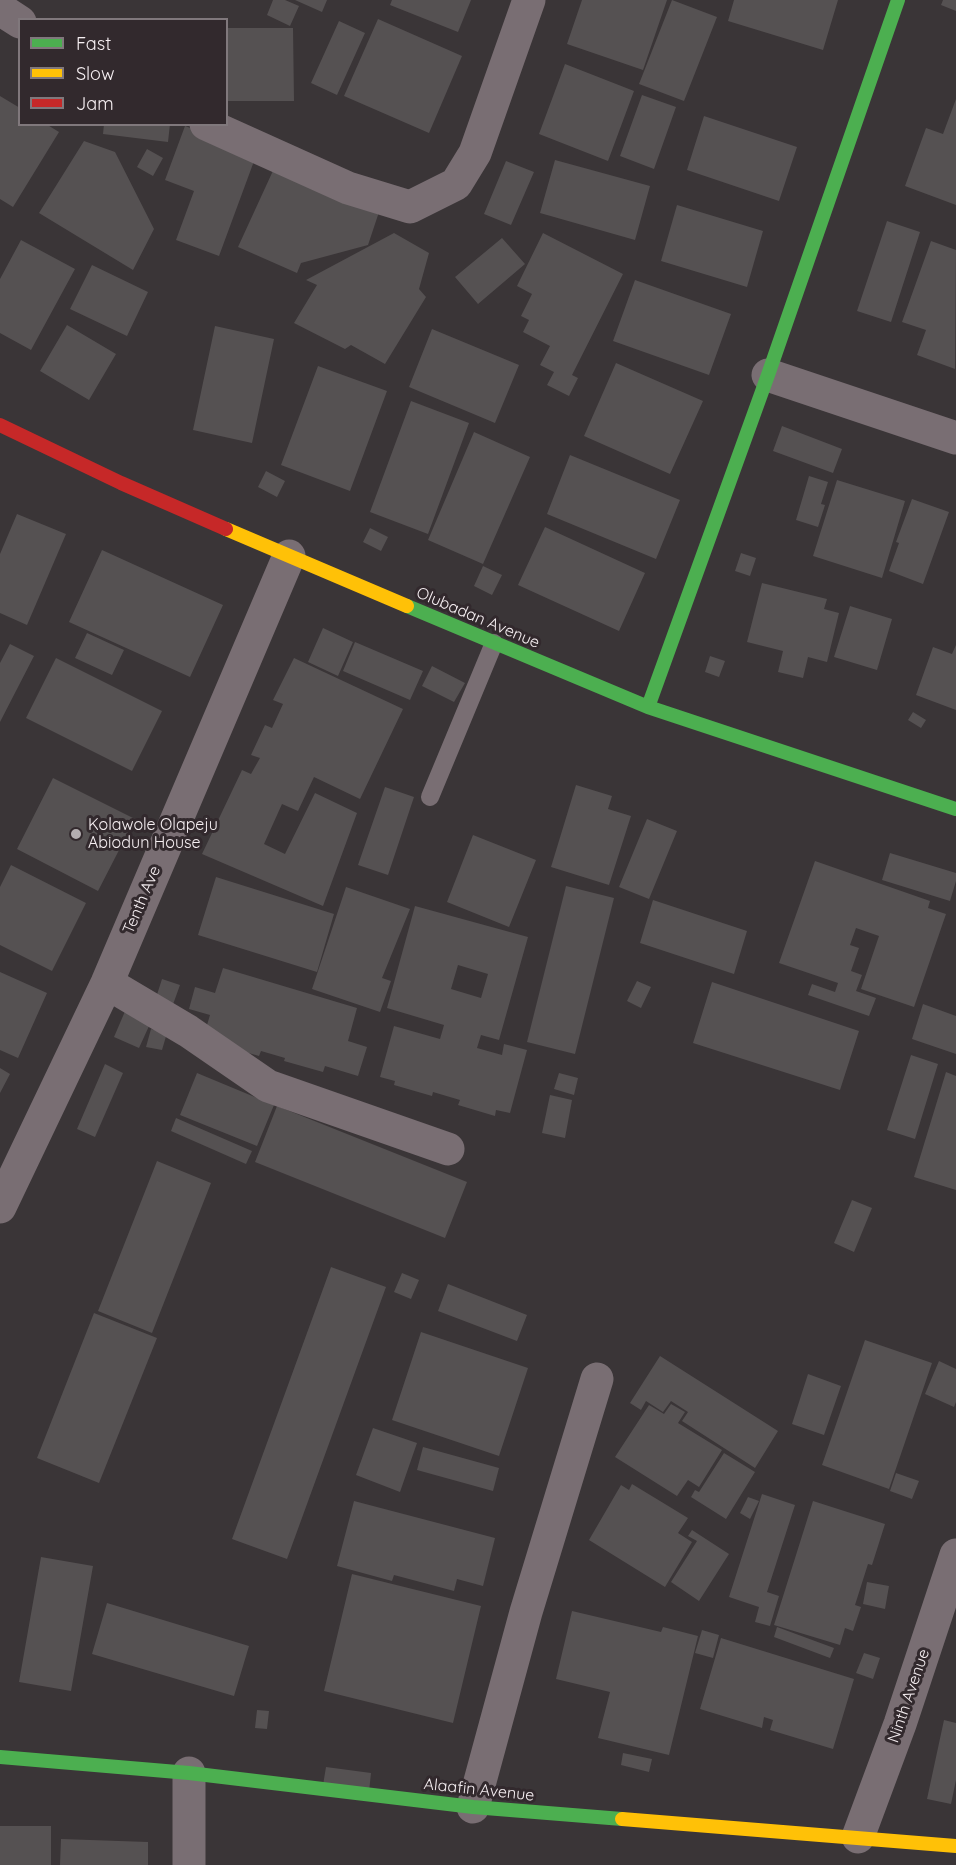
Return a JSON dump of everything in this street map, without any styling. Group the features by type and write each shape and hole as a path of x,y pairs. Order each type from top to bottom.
{"street":[{"path":"210,126 348,188 410,207 456,184 475,153 529,0"},
{"path":"648,707 768,375 898,0"},
{"path":"0,9 18,21"},
{"path":"768,375 956,438"},
{"name":"Olubadan Avenue","path":"0,425 121,483 648,707 956,809"},
{"name":"Tenth Ave","path":"0,1207 107,983 289,556"},
{"path":"107,983 188,1031 268,1086 448,1149"},
{"path":"472,1807 526,1612 597,1378"},
{"name":"Ninth Avenue","path":"858,1837 900,1724 956,1555"},
{"name":"Alaafin Avenue","path":"0,1757 189,1773 472,1807 956,1846"},
{"path":"189,1773 189,1865"}],"lane":[{"path":"430,797 494,643"}],"building":[{"path":"273,0 285,0 299,6 290,26 267,15"},
{"path":"295,0 327,0 322,12"},
{"path":"392,0 471,0 458,32 390,5"},
{"path":"582,0 667,0 643,70 567,44"},
{"path":"672,0 717,17 684,101 639,84"},
{"path":"734,0 838,0 823,50 728,21"},
{"path":"943,0 956,0 956,11 941,5"},
{"path":"378,19 462,56 429,133 344,96"},
{"path":"339,21 365,33 337,95 311,83"},
{"path":"228,28 293,28 294,101 228,101"},
{"path":"565,64 634,91 608,161 539,134"},
{"path":"642,95 676,107 654,169 620,156"},
{"path":"0,96 18,107 18,126 49,126 59,132 13,207 0,199"},
{"path":"956,99 956,205 905,186 926,128 943,134"},
{"path":"704,116 797,147 779,201 687,170"},
{"path":"104,126 170,126 168,142 103,134"},
{"path":"185,126 257,153 219,256 176,240 194,191 165,180"},
{"path":"84,141 115,152 154,229 133,270 39,213"},
{"path":"147,149 163,158 153,176 137,167"},
{"path":"555,160 650,186 635,240 540,213"},
{"path":"506,161 534,172 511,225 484,214"},
{"path":"277,162 380,209 368,245 301,263 297,273 238,247"},
{"path":"677,205 763,231 747,287 661,261"},
{"path":"887,221 920,232 891,322 857,311"},
{"path":"394,233 429,253 419,289 426,297 385,364 351,345 345,349 294,323 317,285 306,280"},
{"path":"543,233 623,274 572,375 578,378 569,396 547,385 554,372 540,365 550,346 523,332 529,320 521,316 532,294 517,286"},
{"path":"502,238 525,264 478,304 455,277"},
{"path":"21,240 75,269 31,350 0,333 0,279"},
{"path":"931,241 956,250 955,369 917,355 926,330 902,322"},
{"path":"92,265 148,292 127,336 70,309"},
{"path":"635,280 731,314 709,375 613,341"},
{"path":"67,325 116,354 89,400 40,371"},
{"path":"215,326 274,339 252,443 193,430"},
{"path":"432,329 519,365 495,423 409,387"},
{"path":"616,363 703,401 670,474 584,436"},
{"path":"318,366 387,391 350,491 281,465"},
{"path":"411,401 469,423 428,534 370,512"},
{"path":"782,426 842,449 833,473 773,451"},
{"path":"474,432 530,457 483,564 428,540"},
{"path":"570,455 680,500 656,559 547,514"},
{"path":"266,471 285,481 277,497 258,487"},
{"path":"809,476 828,482 821,504 825,505 818,527 796,520"},
{"path":"837,480 905,501 882,578 813,556"},
{"path":"912,499 949,512 923,584 889,571 899,543 896,542"},
{"path":"17,514 66,534 27,625 0,613 0,554"},
{"path":"545,527 645,573 619,631 518,585"},
{"path":"370,528 388,537 381,551 363,542"},
{"path":"102,550 223,605 190,677 69,622"},
{"path":"741,553 756,558 750,576 735,571"},
{"path":"483,566 502,575 492,595 474,586"},
{"path":"762,583 827,599 824,609 839,613 827,662 808,657 803,678 778,672 783,651 747,642"},
{"path":"850,606 892,619 877,670 834,657"},
{"path":"323,628 353,642 338,676 308,662"},
{"path":"87,633 124,650 112,675 75,658"},
{"path":"355,642 423,671 410,700 343,671"},
{"path":"10,644 34,656 0,722 0,663"},
{"path":"956,645 956,710 916,695 933,647 952,654"},
{"path":"710,656 725,661 719,677 705,672"},
{"path":"56,658 162,711 132,771 26,718"},
{"path":"294,658 403,709 360,799 314,777 298,811 282,804 264,844 285,854 315,793 357,813 323,906 202,854 242,770 251,774 260,758 251,755 265,725 272,728 283,704 273,700"},
{"path":"432,666 465,683 454,702 422,686"},
{"path":"913,712 926,720 921,728 908,720"},
{"name":"Kolawole Olapeju Abiodun House","path":"53,778 135,819 98,891 17,849"},
{"path":"576,785 612,796 608,809 631,816 609,885 551,867"},
{"path":"385,787 414,797 388,875 358,865"},
{"path":"647,819 677,831 649,899 619,887"},
{"path":"473,835 536,860 509,927 447,902"},
{"path":"890,853 956,873 950,901 882,880"},
{"path":"815,861 930,901 928,908 946,914 914,1007 861,989 879,936 856,928 850,945 859,948 851,971 862,975 856,991 876,998 869,1016 808,995 812,984 835,992 838,983 779,963"},
{"path":"11,865 86,903 52,971 0,945 0,887"},
{"path":"216,877 334,914 317,972 198,935"},
{"path":"566,886 614,898 575,1054 527,1042"},
{"path":"346,887 410,909 382,978 391,981 380,1012 312,989"},
{"path":"653,900 747,931 734,974 640,943"},
{"path":"415,906 528,937 499,1040 481,1035 477,1048 502,1055 504,1044 527,1050 510,1113 496,1110 495,1116 458,1105 460,1100 433,1092 432,1096 394,1085 395,1081 380,1077 394,1026 440,1039 444,1025 387,1008","holes":["458,965 488,974 481,998 451,989"]},
{"path":"223,968 357,1008 348,1041 367,1047 358,1076 325,1066 323,1072 284,1061 285,1058 261,1051 259,1056 221,1045 204,1035 210,1015 189,1009 195,987 215,993"},
{"path":"0,972 47,993 18,1058 0,1050"},
{"path":"162,979 180,985 171,1010 154,1004"},
{"path":"637,981 651,987 641,1008 627,1001"},
{"path":"712,982 859,1031 840,1090 693,1043"},
{"path":"129,1002 155,1013 139,1048 114,1037"},
{"path":"923,1004 956,1016 956,1054 912,1039"},
{"path":"151,1029 167,1033 162,1050 146,1047"},
{"path":"911,1055 938,1064 915,1139 887,1130"},
{"path":"105,1064 123,1073 95,1137 77,1129"},
{"path":"0,1068 10,1074 0,1093"},
{"path":"946,1072 956,1076 956,1190 914,1177"},
{"path":"197,1073 274,1105 257,1146 180,1115"},
{"path":"559,1073 578,1078 574,1095 554,1089"},
{"path":"550,1095 572,1100 565,1138 542,1133"},
{"path":"277,1106 467,1182 445,1238 255,1162"},
{"path":"176,1118 252,1151 246,1164 171,1131"},
{"path":"157,1161 211,1183 152,1333 98,1311"},
{"path":"852,1200 872,1208 854,1252 834,1243"},
{"path":"331,1267 386,1287 287,1559 232,1539"},
{"path":"402,1273 419,1280 411,1299 394,1292"},
{"path":"448,1284 527,1315 517,1341 438,1311"},
{"path":"94,1313 157,1338 99,1483 37,1458"},
{"path":"421,1332 528,1368 499,1456 392,1420"},
{"path":"865,1340 932,1363 889,1489 822,1465"},
{"path":"660,1356 778,1431 755,1468 682,1421 688,1412 671,1401 663,1412 646,1401 641,1410 630,1403"},
{"path":"939,1361 956,1369 954,1407 925,1394"},
{"path":"808,1374 841,1386 824,1435 792,1424"},
{"path":"671,1404 685,1412 678,1423 722,1450 699,1487 688,1480 677,1496 615,1457 649,1405 664,1414"},
{"path":"373,1428 417,1443 400,1492 356,1475"},
{"path":"423,1447 499,1468 493,1491 417,1470"},
{"path":"724,1453 755,1472 726,1519 691,1497 695,1490 699,1492"},
{"path":"896,1473 919,1481 912,1499 890,1491"},
{"path":"632,1484 688,1518 678,1533 692,1542 665,1587 589,1540 621,1485 629,1490"},
{"path":"762,1494 795,1505 767,1592 779,1596 770,1626 755,1622 759,1607 729,1597"},
{"path":"748,1497 759,1501 750,1519 740,1513"},
{"path":"354,1501 495,1538 483,1586 457,1579 454,1591 394,1575 392,1581 337,1566"},
{"path":"813,1501 885,1524 872,1565 868,1564 855,1605 861,1607 853,1631 845,1628 840,1645 774,1625"},
{"path":"692,1530 729,1554 699,1601 671,1582 697,1541 688,1536"},
{"path":"41,1557 93,1566 71,1691 19,1682"},
{"path":"352,1574 481,1606 453,1723 324,1691"},
{"path":"867,1582 889,1586 885,1609 863,1604"},
{"path":"107,1603 249,1646 234,1696 92,1654"},
{"path":"572,1611 661,1632 663,1627 698,1636 669,1755 598,1738 610,1692 556,1679"},
{"path":"777,1627 834,1648 830,1658 774,1637"},
{"path":"702,1630 719,1635 713,1658 695,1653"},
{"path":"721,1638 854,1679 833,1749 770,1730 773,1720 764,1717 762,1728 700,1709"},
{"path":"864,1653 880,1658 873,1679 856,1673"},
{"path":"257,1710 269,1711 267,1729 255,1728"},
{"path":"944,1720 956,1723 956,1780 951,1804 927,1799"},
{"path":"623,1753 652,1759 649,1772 621,1765"},
{"path":"326,1767 371,1773 369,1792 323,1785"},
{"path":"0,1826 51,1826 51,1865 0,1865"},
{"path":"61,1839 148,1842 148,1865 60,1865"}],"traffic: fast":[{"path":"648,707 768,375 898,0"},
{"path":"407,606 648,707 956,809"},
{"path":"0,1757 189,1773 473,1807 622,1819"}],"traffic: slow":[{"path":"226,529 407,606"},
{"path":"622,1819 956,1846"}],"traffic: jam":[{"path":"0,425 121,483 226,529"}],"place":[{"name":"Kolawole Olapeju Abiodun House","path":"76,834"}]}
